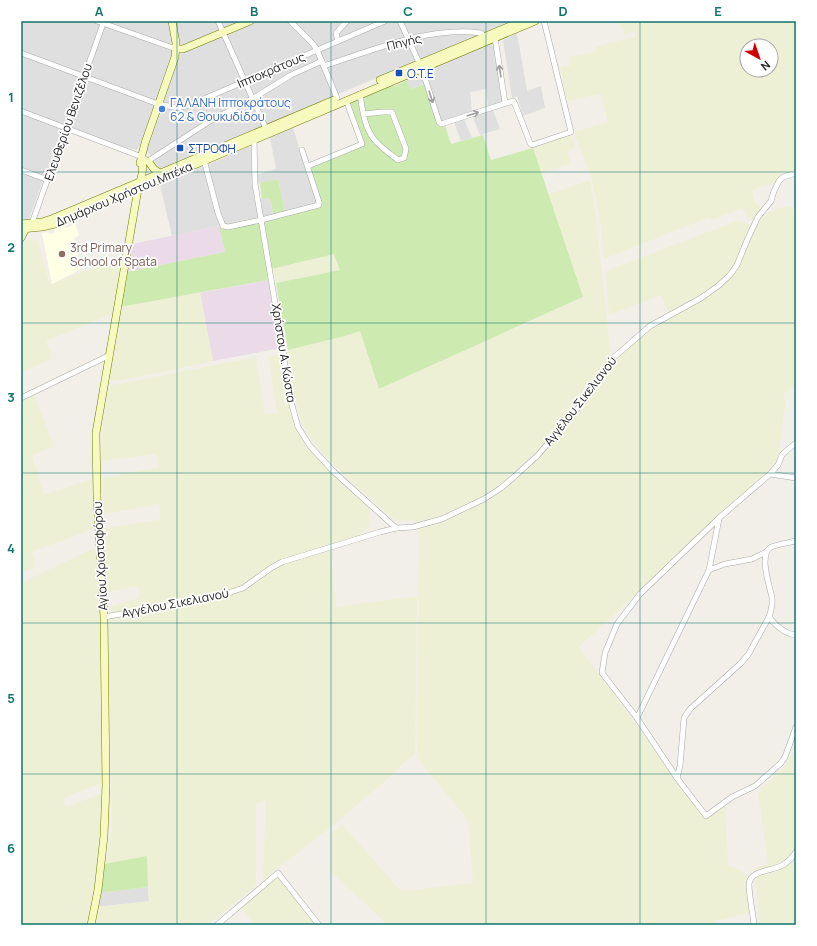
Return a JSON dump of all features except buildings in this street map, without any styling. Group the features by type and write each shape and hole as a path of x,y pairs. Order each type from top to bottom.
{"main road":[{"path":"172,21 176,49 183,49 250,21"},
{"name":"Δημάρχου Χρήστου Μπέκα","path":"22,228 42,227 55,224 161,174 346,100 485,37 507,24 522,21"},
{"name":"Δημάρχου Χρήστου Μπέκα","path":"22,228 54,218 204,160 254,139 267,131 337,98 421,67 535,21"},
{"name":"Αγίου Χριστοφόρου","path":"91,925 98,890 104,836 106,785 104,617 97,496 96,433 108,356 128,254 138,185 143,166 145,143 173,63 176,49"},
{"path":"144,159 161,174"},
{"path":"21,238 22,228"}],"street":[{"path":"97,21 104,22 176,49"},
{"path":"218,21 267,131"},
{"path":"290,21 317,50 337,98"},
{"path":"338,41 336,33 347,21"},
{"name":"Ιπποκράτους","path":"21,53 158,104 174,108 187,106 385,21"},
{"path":"400,21 421,67 439,122 441,124 512,101 515,104 531,144 571,132 544,21"},
{"name":"Ελευθερίου Βενιζέλου","path":"32,224 104,22"},
{"name":"Πηγής","path":"324,66 408,39 460,32 481,33 485,37"},
{"path":"495,38 505,103"},
{"path":"21,111 144,159 252,99 291,75 322,61"},
{"path":"360,94 364,114 369,131 377,142 398,160 404,158 406,149 392,112 364,114"},
{"path":"308,166 362,144 346,100"},
{"name":"Χρήστου Α. Κώστα","path":"254,139 255,184 283,350 288,391 298,427 310,446 334,472 396,528"},
{"path":"204,160 218,213 222,225 225,227 261,220 319,205 302,150"},
{"path":"21,170 48,180"},
{"name":"Αγγέλου Σικελιανού","path":"104,617 201,600 231,592 243,588 282,562 396,528 413,527 432,523 465,509 501,488 538,455 579,407 612,358 650,326 701,298 730,275 738,265 751,231 758,217 771,201 779,181 796,173"},
{"path":"21,398 108,356"},
{"path":"796,443 782,455 778,465 770,474 719,518 640,594 617,624 605,653 602,673 637,718 677,778 706,816 732,797 755,786 781,763 785,757 796,727"},
{"path":"770,474 796,478"},
{"path":"637,718 709,570 719,518"},
{"path":"709,570 725,564 752,559 771,548 796,541"},
{"path":"677,778 680,766 684,718 690,708 740,664 748,655 770,617 772,599 765,563 766,552"},
{"path":"770,617 776,626 785,632 796,635"},
{"path":"754,925 749,884 752,877 756,874 782,866 792,859 796,852"},
{"path":"217,925 278,873 319,925"}],"shaded area":[{"path":"21,21 515,21 338,94 161,170 141,143 137,150 123,147 63,125 29,219 24,221 21,220"},
{"path":"619,21 796,21 796,171 776,182 752,190 755,202 762,209 754,222 749,219 742,208 711,220 710,217 604,259 601,226 592,180 574,132 608,122 601,94 567,101 560,67 571,65 569,57 596,52 595,47 637,36 636,32 625,35"},
{"path":"517,33 527,91 541,86 545,108 523,116 517,96 512,98 503,40"},
{"path":"494,43 503,101 488,106 486,89 470,92 472,111 441,121 428,82 410,89 407,80"},
{"path":"493,110 500,129 480,135 473,117"},
{"path":"464,119 472,138 461,141 454,122"},
{"path":"293,128 317,204 285,211 278,179 253,185 254,200 270,198 273,214 172,236 160,185 251,146 252,176 276,169 270,137"},
{"path":"570,134 575,147 567,151 571,164 541,173 533,148"},
{"path":"590,180 596,218 611,358 641,335 670,316 661,295 609,315 606,271 739,220 756,228 765,214 782,207 791,206 796,214 796,385 785,393 783,398 786,401 777,463 579,647 706,820 725,805 728,865 740,870 749,878 750,913 715,921 716,925 388,925 330,871 331,834 342,824 399,889 405,891 473,883 468,820 421,763 418,752 419,532 414,520 401,521 393,519 322,453 312,440 304,428 294,396 288,350 360,331 379,389 583,298 548,194"},
{"name":"3rd Primary School of Spata","path":"75,224 79,235 74,238 81,269 52,284 42,233 55,233 54,227 60,225 66,228"},
{"path":"219,226 225,252 126,272 132,244"},
{"path":"27,239 37,241 50,285 124,255 114,313 46,341 53,358 21,373 21,251"},
{"path":"334,253 340,270 276,283 273,268"},
{"path":"268,280 281,348 213,361 200,293"},
{"path":"200,293 213,361 118,381 108,379 120,307"},
{"path":"282,353 285,391 296,428 309,447 371,506 368,528 357,537 330,545 336,607 417,596 414,756 408,759 390,777 336,823 263,880 266,799 256,804 256,885 208,925 93,925 96,907 149,901 147,856 104,864 109,848 112,829 108,607 140,598 138,586 107,592 105,528 160,520 159,504 105,514 104,512 102,478 159,467 156,454 102,461 102,427 108,386 256,357 265,414 277,413 268,357"},
{"path":"34,394 54,447 32,455 44,495 95,478 98,527 32,552 36,566 21,574 21,400"},
{"path":"98,546 105,782 63,798 66,807 105,792 102,847 89,925 21,925 21,583"},
{"path":"796,747 796,925 760,925 754,869 768,864 758,793 785,767"},
{"path":"277,877 317,925 255,925 241,908"},
{"path":"148,887 149,902 96,907 99,893"}],"green space":[{"name":"Ο.Τ.Ε","path":"407,80 410,89 425,84 439,127 445,125 451,144 483,135 491,160 533,148 583,297 379,389 360,331 288,350 276,283 340,270 334,254 267,270 268,280 120,307 126,272 225,252 219,226 273,214 270,198 262,199 260,183 278,179 285,211 323,206 309,169 365,145 349,103"},
{"path":"147,856 148,887 99,893 104,864"}],"place":[{"name":"Ο.Τ.Ε","path":"399,73"},
{"name":"ΓΑΛΑΝΗ Ιπποκράτους 62 & Θουκυδίδου","path":"162,109"},
{"name":"ΣΤΡΟΦΗ","path":"180,148"},
{"name":"3rd Primary School of Spata","path":"62,254"}]}
